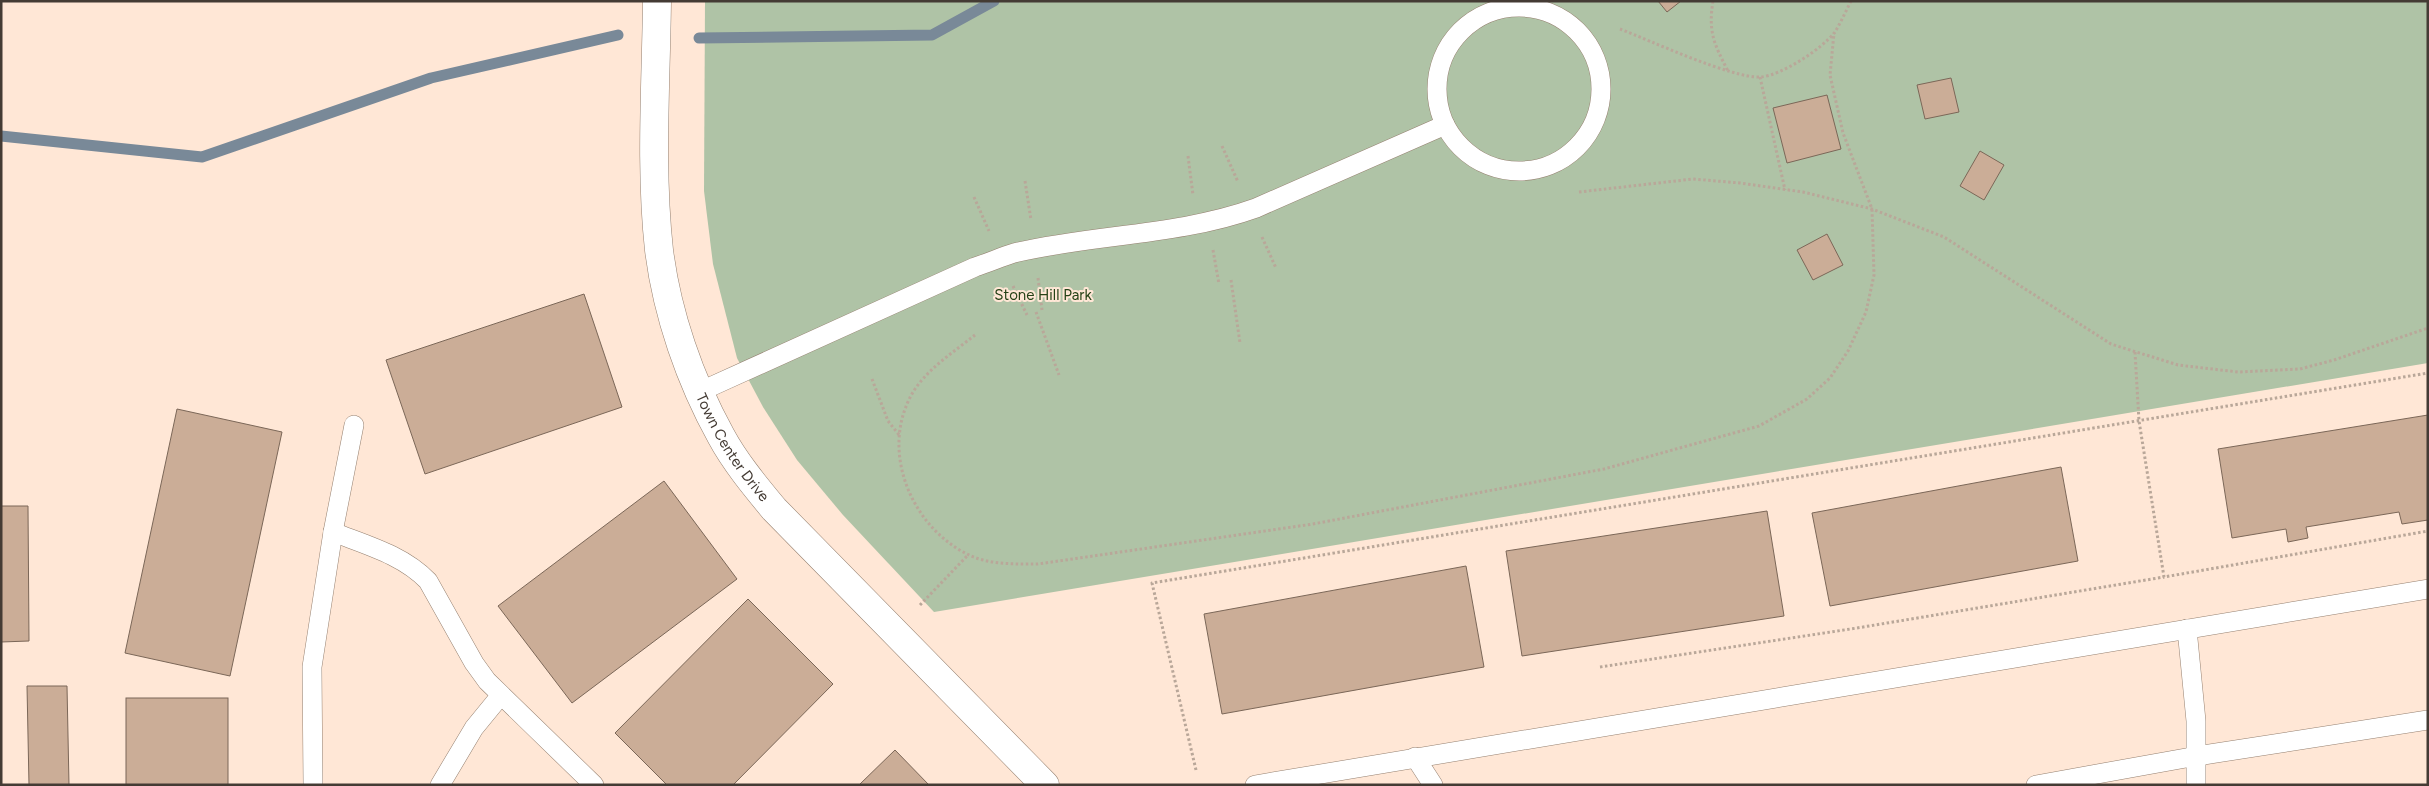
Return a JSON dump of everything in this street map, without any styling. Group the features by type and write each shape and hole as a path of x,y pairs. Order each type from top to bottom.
{"street":[{"name":"Town Center Drive","path":"657,1 655,178 660,252 667,294 699,392 722,437 747,475 774,509 1045,785"}],"lane":[{"path":"1508,7 1534,8 1558,16 1579,32 1593,54 1601,81 1599,110 1588,136 1567,157 1541,169 1513,172 1485,165 1462,148 1445,125 1438,100 1438,74 1447,50 1462,29 1483,14 1508,7"},
{"path":"699,392 975,267 1012,254 1048,246 1224,220 1256,208 1445,125"},
{"path":"313,785 312,667 333,532 354,425"},
{"path":"333,532 384,552 419,571 435,592 474,663 502,695 594,785"},
{"path":"1255,785 2428,589"},
{"path":"2187,630 2197,756 2196,785"},
{"path":"440,785 474,728 502,695"},
{"path":"2036,785 2197,756 2428,720"},
{"path":"1416,758 1433,785"}],"path":[{"path":"1713,1 1710,17 1713,42 1728,71"},
{"path":"1620,29 1728,71 1760,77 1785,68 1811,54 1834,33 1851,1"},
{"path":"975,335 934,368 916,388 904,413 900,436 903,476 914,506 932,528 968,555 1000,563 1038,564 1313,524 1604,469 1759,426 1807,399 1830,378 1848,351 1866,312 1874,275 1872,208 1843,133 1830,75 1834,33"},
{"path":"1760,77 1785,190"},
{"path":"1222,146 1240,187"},
{"path":"1188,156 1194,199"},
{"path":"1579,192 1693,179 1740,183 1785,190 1872,208 1944,237 2111,344 2178,365 2238,372 2300,369 2334,360 2428,328"},
{"path":"1025,181 1031,224"},
{"path":"974,197 992,236"},
{"path":"1261,236 1276,268"},
{"path":"1212,245 1218,284"},
{"path":"1038,276 1042,310"},
{"path":"1232,280 1240,343"},
{"path":"1013,284 1027,315"},
{"path":"1036,312 1059,375"},
{"path":"2135,352 2139,421 2164,577"},
{"path":"1196,770 1152,583 2428,373"},
{"path":"872,379 888,421 900,436"},
{"path":"1600,667 1857,628 2428,531"},
{"path":"920,605 968,555"}],"green space":[{"name":"Stone Hill Park","path":"705,1 2428,1 2428,363 934,612 843,515 797,460 763,407 737,358 713,264 704,191"}],"building":[{"path":"1658,1 1681,1 1667,12"},
{"path":"1951,78 1959,112 1925,119 1917,85"},
{"path":"1827,95 1841,149 1787,163 1773,108"},
{"path":"1980,151 2004,165 1984,200 1960,186"},
{"path":"1827,234 1843,265 1813,280 1797,250"},
{"path":"584,294 622,407 425,474 386,360"},
{"path":"177,409 282,432 230,676 125,653"},
{"path":"2428,415 2428,520 2402,524 2399,512 2306,527 2308,538 2288,542 2286,529 2232,538 2218,449"},
{"path":"2061,467 2078,561 1830,606 1812,513"},
{"path":"664,481 737,579 572,703 498,606"},
{"path":"1,506 28,506 29,641 1,642"},
{"path":"1767,511 1784,616 1522,656 1506,551"},
{"path":"1466,566 1484,667 1222,714 1204,614"},
{"path":"748,599 833,684 733,785 667,785 615,733"},
{"path":"27,686 67,686 69,785 29,785"},
{"path":"126,698 228,698 228,785 126,785"},
{"path":"895,750 929,785 859,785"}],"waterway":[{"path":"699,38 932,35 994,1"},
{"path":"1,136 202,157 431,78 618,35"}]}
